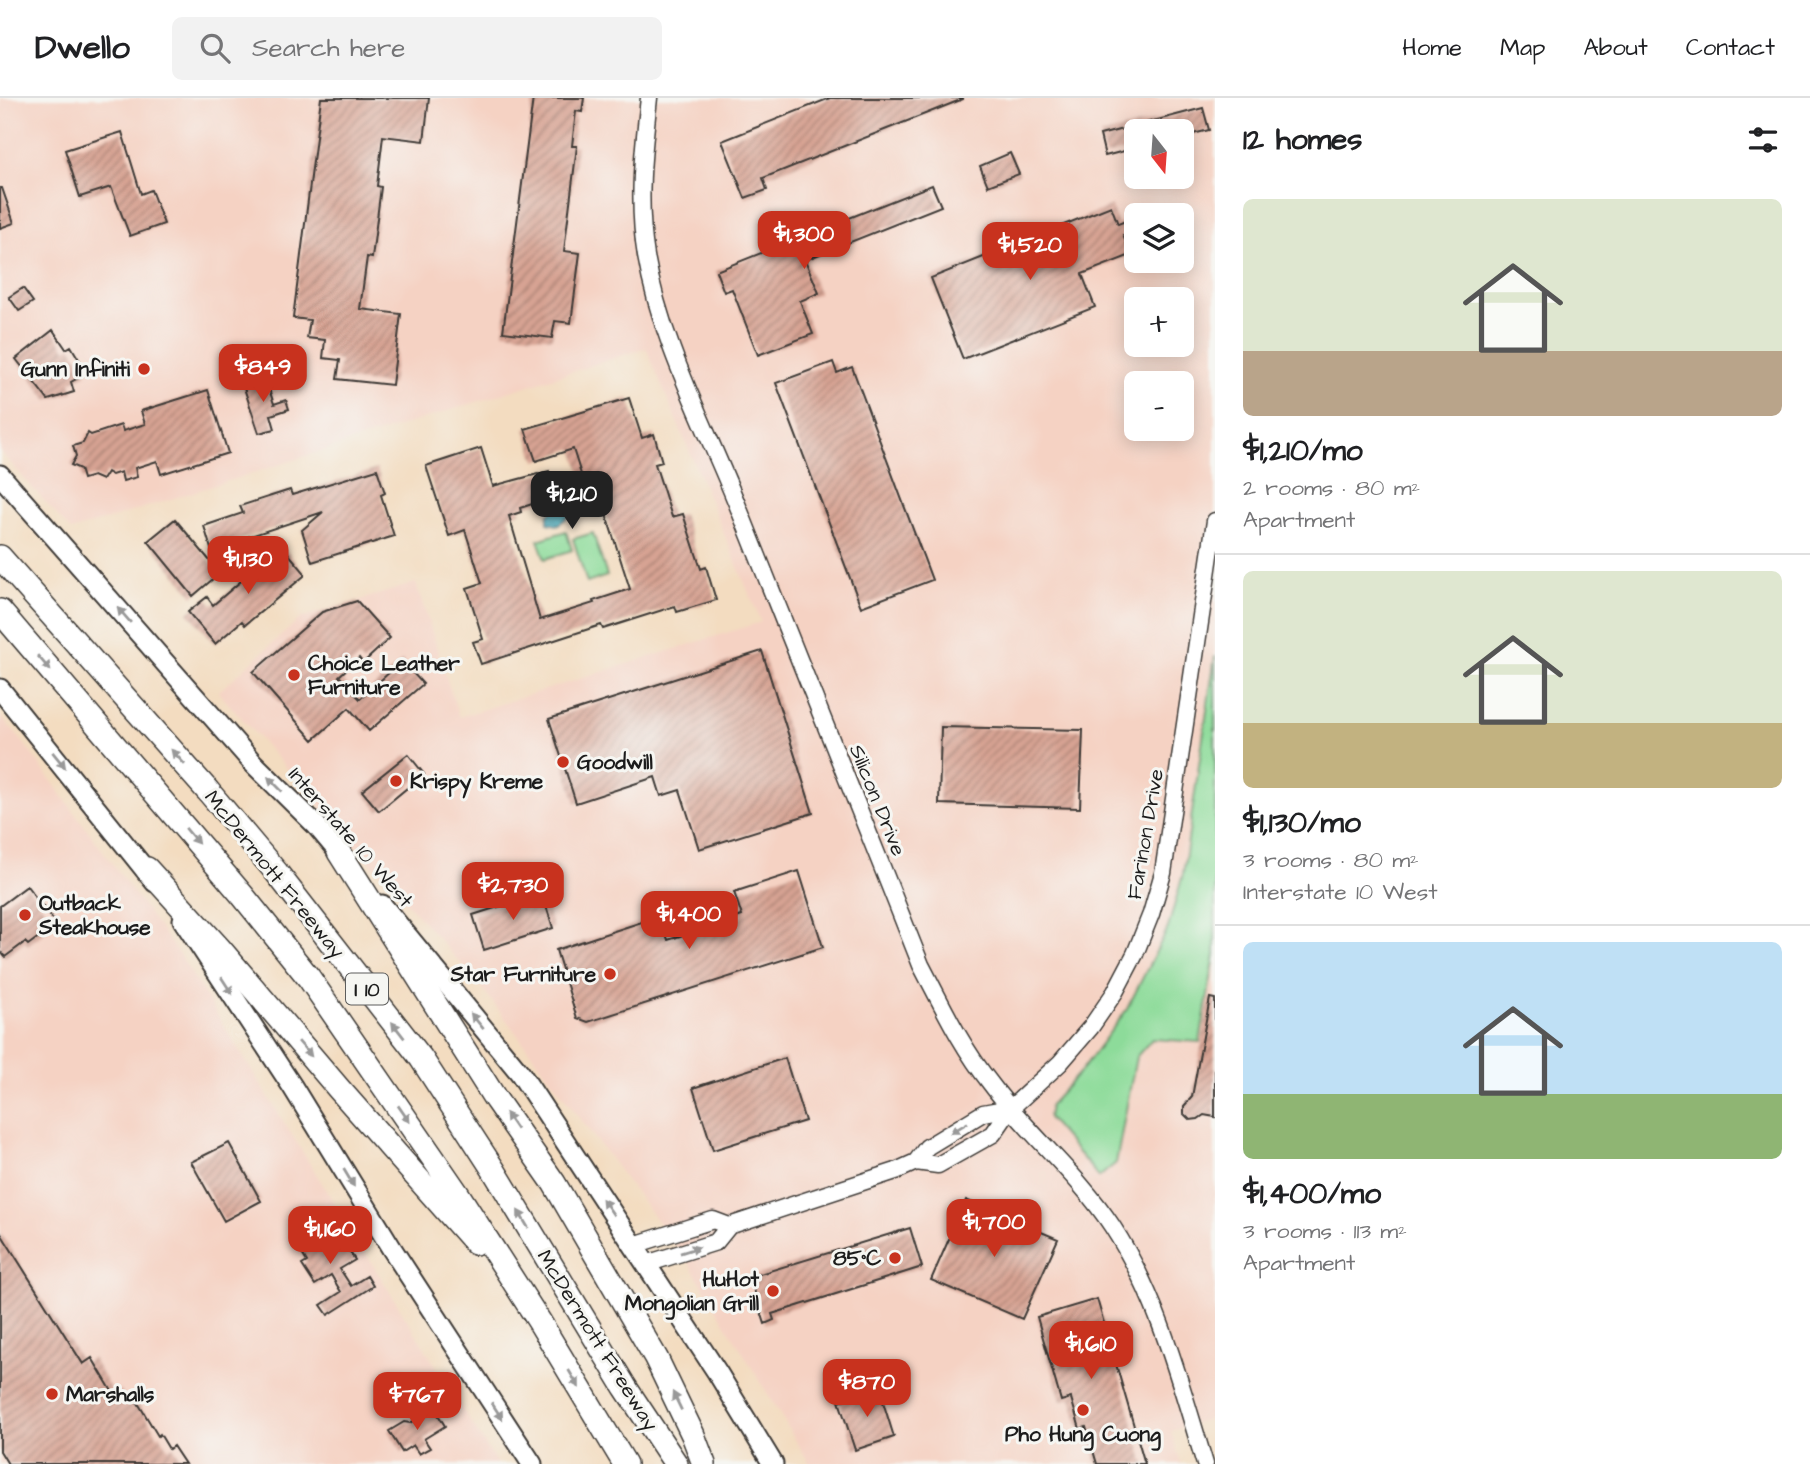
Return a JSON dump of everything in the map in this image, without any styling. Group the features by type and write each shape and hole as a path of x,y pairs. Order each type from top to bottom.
{"highway":[{"name":"McDermott Freeway","path":"0,557 217,801 277,873 421,1058 493,1169 625,1387 676,1464"},
{"name":"McDermott Freeway","path":"0,611 243,896 309,978 457,1193 539,1321 625,1464"},
{"path":"339,852 496,1100 554,1183 656,1358 704,1464"},
{"path":"146,869 219,948 339,1089 443,1205 539,1321"}],"main road":[{"name":"Interstate 10 West","path":"0,475 254,764 316,825 520,1073 717,1372 773,1464"},
{"path":"0,689 146,869 218,972 392,1249 532,1464"}],"street":[{"name":"Silicon Drive","path":"649,98 641,165 641,210 655,298 669,340 723,468 921,965 942,1009 966,1049 1010,1108 1069,1171 1111,1225 1126,1251 1151,1301 1167,1343 1205,1464"},
{"name":"Farinon Drive","path":"916,1162 938,1165 993,1134 1010,1108 1060,1063 1091,1027 1115,992 1135,954 1163,873 1215,521"},
{"name":"Farinon Drive","path":"646,1264 716,1242 729,1226 896,1171 916,1162 927,1147 983,1113 1010,1108"},
{"name":"Farinon Drive","path":"634,1245 713,1220 729,1226"}],"shaded area":[{"path":"0,98 1215,98 1215,1417 1171,1431 1181,1464 810,1464 690,1265 480,985 218,692 301,618 416,583 459,717 761,622 646,348 71,531 0,451"},
{"path":"0,716 23,742 183,960 497,1464 0,1464"}],"green space":[{"path":"566,531 572,550 545,559 538,540"},
{"path":"593,533 607,576 587,583 573,539"},
{"path":"1215,656 1215,955 1200,1042 1152,1039 1136,1057 1116,1163 1099,1177 1048,1118 1050,1105 1081,1071 1127,1009 1168,928 1183,874"}],"water":[{"path":"564,501 572,506 571,515 557,525 548,523 548,515"}],"building":[{"path":"321,98 429,98 424,141 383,136 377,186 381,187 372,258 367,257 360,309 401,314 392,385 337,379 340,360 323,358 325,340 307,338 310,320 293,318"},
{"path":"533,98 584,98 582,112 576,111 572,146 577,146 564,251 580,253 571,323 555,321 552,338 503,332"},
{"path":"830,98 963,99 763,178 767,190 745,198 722,141"},
{"path":"1203,108 1209,130 1194,134 1194,119 1161,119"},
{"path":"1124,129 1124,151 1105,156 1100,135"},
{"path":"122,132 141,194 151,190 164,224 130,236 111,187 80,197 65,150"},
{"path":"1010,153 1019,174 988,186 980,166"},
{"path":"932,185 941,206 805,260 819,293 800,301 813,334 758,355 732,289 724,292 716,271"},
{"path":"0,188 14,223 0,228"},
{"path":"1111,206 1118,224 1124,222 1124,258 1082,274 1095,307 963,359 931,278"},
{"path":"23,288 33,302 19,311 9,297"},
{"path":"53,330 66,349 71,346 87,373 71,382 74,392 48,400 16,359"},
{"path":"833,362 837,373 852,367 932,580 861,607 776,383"},
{"path":"265,377 274,404 286,400 289,409 271,415 275,429 259,433 243,385"},
{"path":"208,390 228,453 161,474 157,461 135,468 137,477 123,481 121,472 112,475 107,472 102,480 93,476 83,479 80,469 71,465 76,456 73,446 83,443 88,433 91,435 121,425 123,431 145,424 141,411"},
{"path":"629,398 642,438 654,434 662,462 655,464 672,517 683,514 701,569 706,567 716,600 677,612 675,606 603,629 601,625 481,664 473,642 483,639 467,588 482,583 465,530 449,536 426,466 481,448 493,486 549,471 557,496 520,508 521,512 509,516 540,620 594,603 593,601 630,589 596,483 585,487 573,449 536,461 525,429"},
{"path":"377,469 385,493 381,495 394,536 312,562 302,530 323,512 211,549 204,526 243,513 240,506 290,490 292,495"},
{"path":"175,519 220,573 193,596 148,541"},
{"path":"282,546 304,572 304,576 245,625 242,621 215,644 188,612 207,597 213,605"},
{"path":"357,601 390,638 363,663 359,658 339,676 360,699 402,661 423,684 369,731 349,708 313,740 253,672 322,612"},
{"path":"762,651 813,813 699,849 680,790 661,796 655,777 576,803 549,719"},
{"path":"941,727 1083,730 1080,808 939,804"},
{"path":"408,754 424,774 379,811 362,791"},
{"path":"799,871 823,947 588,1022 577,1018 556,950 660,916 668,940 742,916 734,892"},
{"name":"Outback Steakhouse","path":"27,886 56,924 28,945 25,942 5,957 0,951 0,906"},
{"path":"542,893 553,928 484,950 473,915"},
{"path":"1210,998 1215,999 1215,1117 1204,1115 1190,1120 1184,1114 1184,1106 1192,1097"},
{"path":"785,1058 805,1121 713,1150 693,1088"},
{"path":"229,1143 261,1201 224,1221 191,1162"},
{"path":"966,1200 1058,1239 1022,1319 931,1280"},
{"path":"325,1223 338,1243 342,1240 355,1260 340,1269 351,1286 367,1276 373,1286 328,1315 321,1305 341,1292 331,1275 315,1285 302,1265 307,1262 295,1242"},
{"path":"910,1228 922,1267 772,1314 774,1320 765,1324 750,1277"},
{"path":"0,1232 83,1364 92,1358 113,1393 120,1389 128,1402 135,1398 158,1436 160,1434 169,1449 173,1446 185,1464 8,1464 0,1451"},
{"path":"1097,1299 1145,1464 1097,1464 1086,1427 1080,1429 1071,1398 1061,1401 1037,1317"},
{"path":"879,1389 894,1437 855,1450 839,1401"},
{"path":"434,1408 445,1426 424,1439 430,1448 419,1454 413,1445 402,1452 389,1431 404,1422 410,1423"}],"place":[{"name":"Gunn Infiniti","path":"144,369"},
{"name":"Choice Leather Furniture","path":"294,675"},
{"name":"Goodwill","path":"563,762"},
{"name":"Krispy Kreme","path":"396,781"},
{"name":"Outback Steakhouse","path":"25,915"},
{"name":"Star Furniture","path":"610,974"},
{"name":"85°C","path":"895,1258"},
{"name":"HuHot Mongolian Grill","path":"773,1291"},
{"name":"Marshalls","path":"52,1394"},
{"name":"Pho Hung Cuong","path":"1083,1410"}]}
